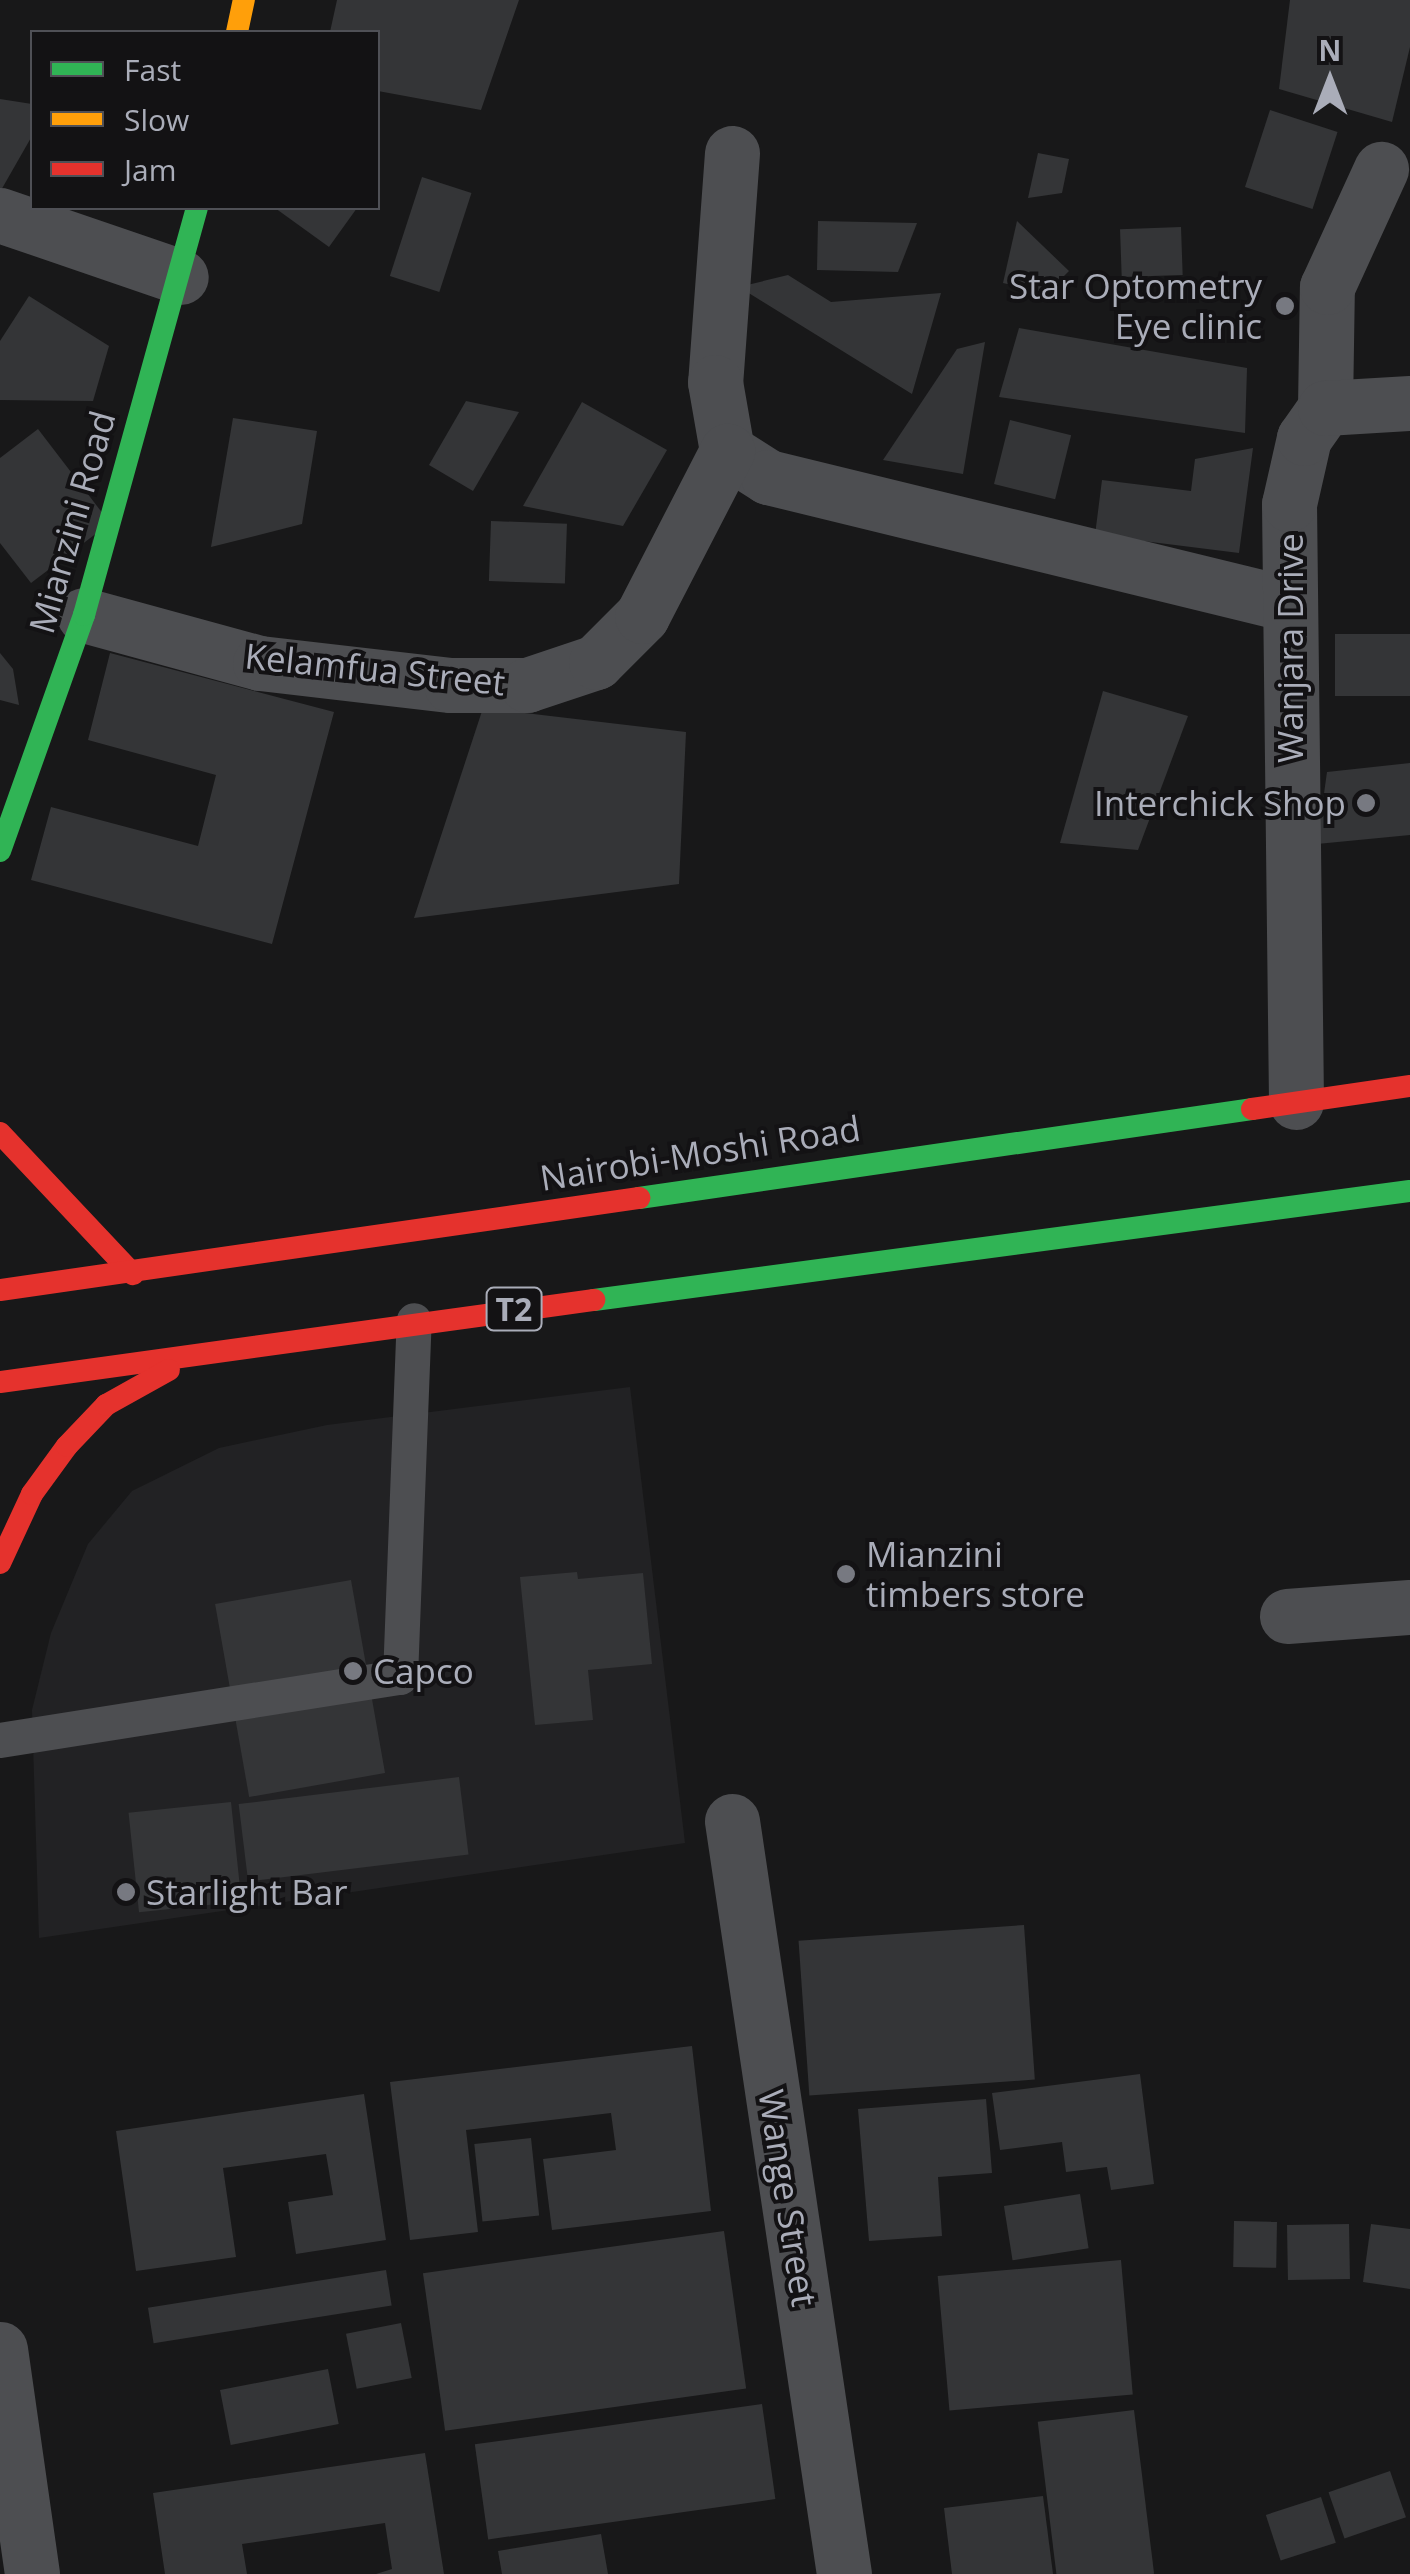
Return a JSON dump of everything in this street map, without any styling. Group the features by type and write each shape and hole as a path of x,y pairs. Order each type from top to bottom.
{"main road":[{"path":"236,30 244,0"},
{"name":"Mianzini Road","path":"0,851 84,615 197,210"},
{"name":"Nairobi-Moshi Road","path":"0,1290 133,1274 1410,1086"},
{"path":"0,1133 133,1274"},
{"name":"T2","path":"0,1382 204,1355 414,1320 840,1272 1410,1191"},
{"path":"0,1562 32,1494 106,1404 204,1355"}],"street":[{"path":"732,153 716,382 727,451 768,477 1288,604"},
{"path":"1381,170 1327,288 1325,408 1410,402"},
{"path":"0,214 181,277"},
{"name":"Wanjara Drive","path":"1296,1102 1289,504 1304,438 1325,408"},
{"name":"Kelamfua Street","path":"84,615 260,663 452,684 527,684 596,662 642,616 727,451"},
{"path":"1287,1616 1410,1607"},
{"name":"Wange Street","path":"732,1822 844,2574"},
{"path":"0,2349 32,2574"}],"lane":[{"path":"0,1740 400,1677 414,1320"}],"shaded area":[{"name":"Capco","path":"630,1387 685,1843 39,1938 32,1710 51,1633 88,1544 132,1491 219,1448 327,1425"}],"building":[{"path":"337,0 519,0 481,110 380,91 380,30 330,30"},
{"path":"1290,0 1410,0 1410,47 1392,122 1279,89"},
{"path":"0,99 30,104 30,140 0,192"},
{"path":"1270,110 1338,132 1312,209 1245,187"},
{"path":"1038,153 1069,159 1062,193 1028,198"},
{"path":"422,177 471,193 439,292 390,276"},
{"path":"278,210 356,210 329,247"},
{"path":"818,221 917,223 898,272 817,270"},
{"path":"1017,221 1069,271 1047,293 1003,283"},
{"path":"1181,227 1183,275 1122,277 1120,229"},
{"path":"788,275 831,302 941,293 912,394 739,287"},
{"path":"29,296 109,346 93,401 0,400 0,341"},
{"path":"1019,328 1247,368 1245,433 999,397"},
{"path":"985,342 963,474 883,460 957,349"},
{"path":"466,401 519,412 473,491 429,465"},
{"path":"582,402 667,450 623,526 523,506"},
{"path":"233,418 317,431 302,524 211,547"},
{"path":"1010,420 1071,435 1055,499 994,484"},
{"path":"38,429 110,523 31,583 0,543 0,458"},
{"path":"1253,448 1239,553 1095,535 1102,480 1191,491 1195,459"},
{"path":"491,521 567,524 565,584 489,581"},
{"path":"1335,634 1410,634 1410,696 1335,696"},
{"path":"0,653 13,669 19,705 0,700"},
{"path":"110,653 334,712 272,944 31,880 51,807 198,846 216,775 88,740"},
{"path":"1103,691 1188,716 1138,850 1060,843"},
{"path":"483,708 686,732 679,884 414,918"},
{"name":"Interchick Shop","path":"1410,763 1410,835 1317,844 1327,772"},
{"path":"577,1572 578,1579 643,1573 652,1664 588,1670 593,1720 535,1725 520,1577"},
{"path":"351,1580 385,1773 249,1797 215,1604"},
{"path":"459,1777 469,1854 248,1881 239,1804"},
{"path":"231,1802 241,1901 139,1912 129,1813"},
{"path":"1024,1925 1035,2080 809,2095 799,1941"},
{"path":"692,2046 711,2211 552,2230 543,2159 616,2150 611,2113 466,2130 478,2232 410,2240 390,2082"},
{"path":"1140,2074 1154,2184 1111,2190 1107,2167 1066,2172 1062,2142 1000,2150 992,2093"},
{"path":"364,2094 386,2240 296,2254 288,2202 333,2195 326,2154 223,2168 236,2257 136,2271 116,2131"},
{"path":"986,2099 992,2173 938,2177 942,2236 869,2241 858,2109"},
{"path":"531,2138 539,2216 482,2222 474,2144"},
{"path":"1080,2194 1089,2248 1013,2260 1004,2206"},
{"path":"1234,2221 1277,2222 1276,2268 1233,2267"},
{"path":"1349,2224 1350,2279 1288,2280 1287,2225"},
{"path":"1371,2224 1410,2229 1410,2289 1363,2282"},
{"path":"724,2231 746,2388 445,2431 423,2273"},
{"path":"1121,2260 1133,2394 949,2411 938,2276"},
{"path":"386,2270 392,2306 154,2343 148,2308"},
{"path":"401,2323 412,2378 357,2389 346,2334"},
{"path":"328,2369 339,2424 231,2445 220,2390"},
{"path":"762,2404 775,2499 488,2539 475,2444"},
{"path":"1134,2410 1154,2574 1056,2574 1038,2422"},
{"path":"425,2453 444,2574 376,2574 392,2569 385,2523 242,2544 247,2574 165,2574 153,2493"},
{"path":"1390,2471 1406,2517 1344,2538 1329,2492"},
{"path":"1043,2496 1053,2574 952,2574 944,2508"},
{"path":"1321,2497 1336,2543 1281,2561 1266,2515"},
{"path":"601,2534 608,2574 502,2574 498,2551"}],"traffic: fast":[{"path":"0,851 84,615 196,210"},
{"path":"639,1198 1252,1109"},
{"path":"594,1300 1410,1191"}],"traffic: slow":[{"path":"237,30 244,0"}],"traffic: jam":[{"path":"1252,1109 1410,1086"},
{"path":"0,1133 133,1274"},
{"path":"0,1290 639,1198"},
{"path":"0,1382 594,1300"},
{"path":"0,1563 32,1494 67,1446 106,1405 169,1370"}],"place":[{"name":"Star Optometry Eye clinic","path":"1285,306"},
{"name":"Interchick Shop","path":"1366,803"},
{"name":"Mianzini timbers store","path":"846,1574"},
{"name":"Capco","path":"353,1671"},
{"name":"Starlight Bar","path":"126,1892"}]}
